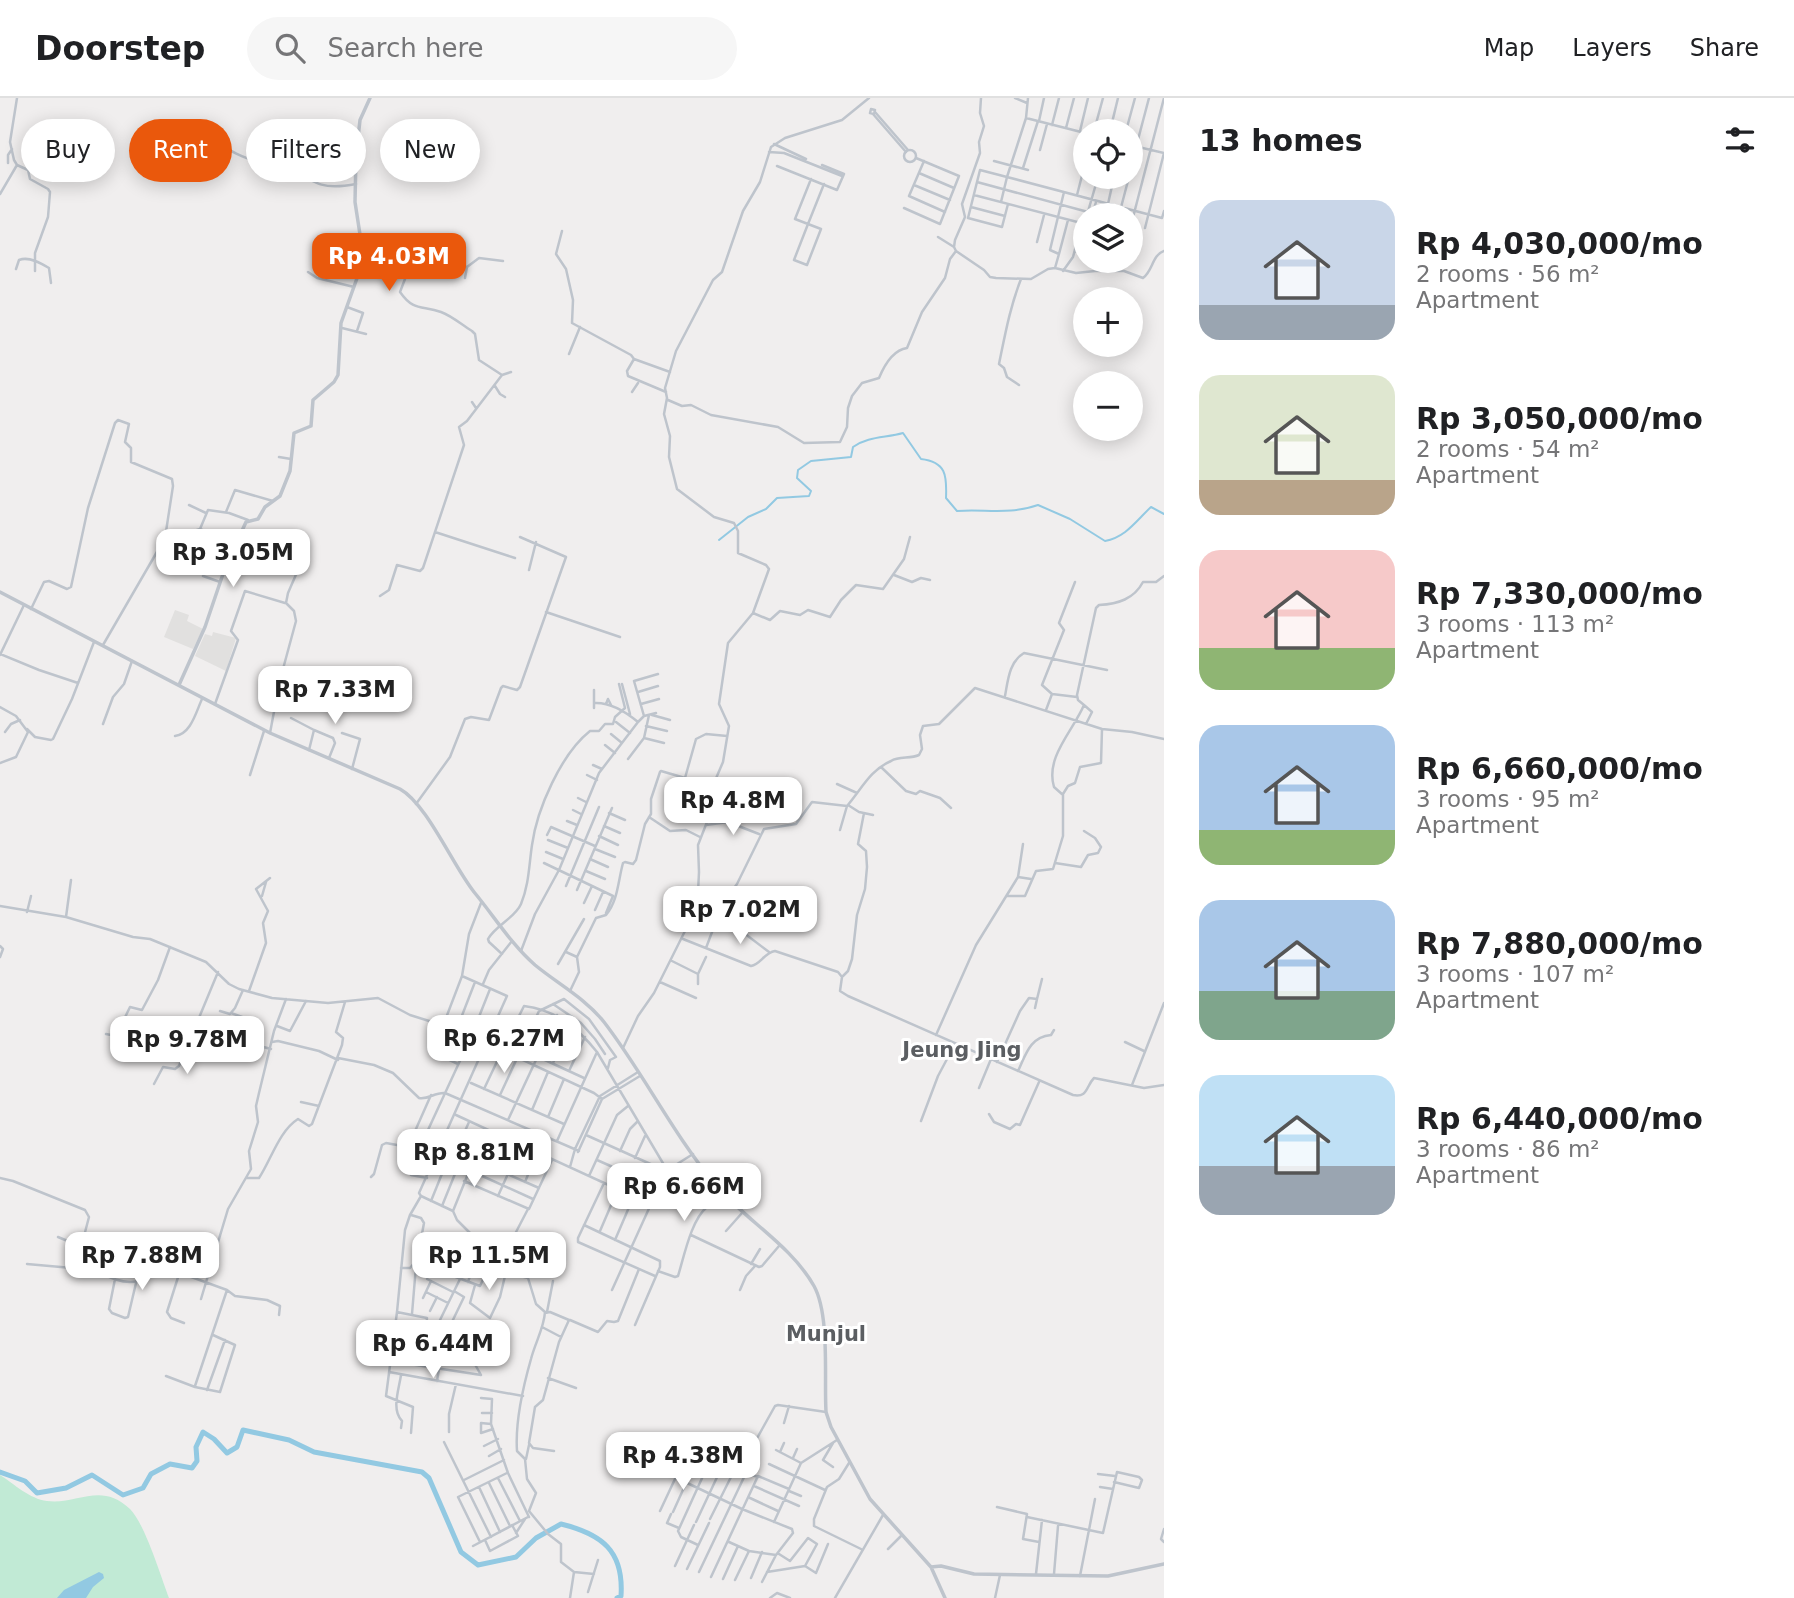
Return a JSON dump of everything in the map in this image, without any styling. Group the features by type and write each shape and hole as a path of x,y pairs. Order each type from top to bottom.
{"street":[{"path":"17,98 16,114 9,138 14,160 17,165 27,169 30,179 50,192 48,215 33,260 35,271"},
{"path":"360,119 370,98"},
{"path":"623,1048 638,1016 660,982 687,927 697,913 697,850 706,825 712,789 723,762 728,736 729,724 719,704 728,643 754,612 766,584 769,568 738,553 738,531 733,522 710,515 676,487 669,454 670,436 664,416 670,372 681,339 713,280 723,269 743,211 760,182 774,144 837,122 869,98"},
{"path":"667,399 682,406 695,406 711,415 776,426 804,443 840,442 852,396 862,383 879,378 886,363 900,349 907,348 922,312 945,278 965,217 962,204 980,153 979,142 984,126 980,113 981,98"},
{"path":"1001,202 1026,118 1028,100 1015,98"},
{"path":"1023,168 1044,98"},
{"path":"1040,150 1059,98"},
{"path":"1066,128 1074,98"},
{"path":"1083,119 1088,98"},
{"path":"1097,119 1103,98"},
{"path":"1113,119 1118,98"},
{"path":"1129,119 1135,98"},
{"path":"1143,122 1149,98"},
{"path":"1137,203 1164,98"},
{"path":"864,102 907,151 914,151 916,158"},
{"path":"1026,118 1073,130"},
{"path":"774,144 806,159"},
{"path":"1143,148 1164,153 1145,228"},
{"path":"8,163 8,155 12,149"},
{"path":"907,151 905,158 908,162 916,158"},
{"path":"769,152 784,153 842,176"},
{"path":"904,208 940,224 959,176 916,158"},
{"path":"924,161 909,196 945,212"},
{"path":"994,161 1028,170"},
{"path":"0,194 17,165"},
{"path":"777,166 837,190 844,174 822,165"},
{"path":"1009,204 1002,228 968,218 980,170 1103,203"},
{"path":"919,173 954,188"},
{"path":"811,179 795,219 808,224 821,229 807,265 794,260 808,224 824,184"},
{"path":"200,529 208,510 257,520 265,507 275,501 289,474 295,431 310,427 313,400 334,382 338,375 342,328 361,267 356,184 321,186 314,182"},
{"path":"977,183 1073,208"},
{"path":"914,185 950,200"},
{"path":"1077,195 1079,189"},
{"path":"1094,201 1096,189"},
{"path":"1059,254 1050,250 1063,192"},
{"path":"974,195 1073,221"},
{"path":"971,206 1005,216"},
{"path":"1143,213 1162,218 1164,211"},
{"path":"1037,242 1045,214"},
{"path":"1055,268 1069,220"},
{"path":"562,231 556,254 566,269 573,304 571,322 634,359 670,372"},
{"path":"938,237 991,278 1031,279 1055,268 1063,271 1124,271 1143,278 1147,276 1157,255 1164,251"},
{"path":"361,241 387,249 387,261 439,277 456,265 467,267"},
{"path":"1063,271 1073,253"},
{"path":"465,278 467,267 479,258 503,261"},
{"path":"16,269 19,260 33,260 49,268 51,283"},
{"path":"406,267 400,292 404,297 416,308 440,312 472,331 475,334 479,360 502,375"},
{"path":"308,272 317,278 354,287"},
{"path":"1019,385 1007,377 1004,368 999,364 1006,338 1006,323 1021,279"},
{"path":"347,307 363,313 357,331"},
{"path":"569,354 580,327"},
{"path":"342,328 366,334"},
{"path":"634,359 626,373 639,382 666,392"},
{"path":"650,372 653,365"},
{"path":"380,596 389,590 397,565 422,570 464,445 459,427 467,421 502,375 511,372"},
{"path":"632,392 639,382"},
{"path":"495,386 505,397"},
{"path":"472,401 476,408"},
{"path":"31,609 44,582 50,581 67,589 71,587 88,508 116,421 129,425 125,442 131,448 131,462 173,481 166,535 103,646"},
{"path":"279,457 290,459"},
{"path":"226,512 235,490 275,501"},
{"path":"189,505 206,513"},
{"path":"179,685 248,520"},
{"path":"166,535 187,542 191,532 200,529 217,537 218,543 226,546 233,541 238,542"},
{"path":"435,532 515,558"},
{"path":"416,804 450,757 465,719 471,717 485,722 489,720 501,688 503,686 517,690 520,687 566,557 520,537"},
{"path":"754,612 770,620 780,611 800,614 808,610 830,617 841,600 856,585 883,589 904,559 910,537"},
{"path":"529,570 536,542"},
{"path":"286,603 298,570"},
{"path":"893,575 912,582 930,580"},
{"path":"203,576 220,582"},
{"path":"1077,697 1098,606 1116,604 1138,592 1143,582 1156,582 1164,576"},
{"path":"1075,582 1059,623 1064,629 1042,685 1052,694 1077,697 1091,712 1086,724"},
{"path":"215,704 238,640 231,631 245,591 286,603 294,611 296,621 280,680 270,733"},
{"path":"0,592 264,731 400,789 416,804 512,941 534,964 594,1011 623,1048 693,1154 724,1194 779,1246 814,1286 822,1304 826,1412 836,1440 870,1499 931,1567 945,1598"},
{"path":"24,605 0,655 78,682"},
{"path":"546,612 620,637"},
{"path":"0,707 14,714 34,737 53,739 94,642"},
{"path":"1005,696 1010,673 1020,655 1027,653 1107,670"},
{"path":"103,724 113,696 124,684 132,661"},
{"path":"628,759 644,738 647,715 635,681 658,674"},
{"path":"620,684 625,709 638,722"},
{"path":"638,692 658,686"},
{"path":"840,830 848,806 869,777 891,761 919,755 922,749 920,735 923,726 939,724 975,688 1102,729 1164,739"},
{"path":"594,690 594,705 606,704 625,709"},
{"path":"607,692 612,707"},
{"path":"1046,710 1052,694"},
{"path":"175,736 180,736 187,729 203,697"},
{"path":"606,704 608,698"},
{"path":"641,704 659,699"},
{"path":"1063,794 1052,784 1057,753 1084,705"},
{"path":"484,948 492,932 518,910 522,901 531,867 539,812 547,794 580,740 591,730 593,733 600,731 606,722 613,724 615,718 625,709"},
{"path":"521,951 602,769 638,722 647,715 656,713"},
{"path":"647,715 670,720"},
{"path":"291,718 334,738 335,743 329,758"},
{"path":"5,732 11,724 20,720"},
{"path":"616,722 630,733"},
{"path":"646,726 667,731"},
{"path":"0,763 16,757 27,729"},
{"path":"1007,896 1023,897 1036,871 1050,870 1055,863 1063,836 1063,794 1068,786 1075,783 1079,767 1101,763 1102,729"},
{"path":"309,750 314,730"},
{"path":"250,775 264,731"},
{"path":"342,733 360,739 352,769"},
{"path":"611,734 622,743"},
{"path":"570,990 579,972 577,957 596,918 606,915 612,906 623,863 635,862 661,771 685,778 696,739 706,734 728,736"},
{"path":"644,738 664,743"},
{"path":"605,745 615,753"},
{"path":"602,757 608,762"},
{"path":"593,765 602,769"},
{"path":"881,767 906,791 916,794 920,791 940,798 951,808"},
{"path":"587,775 597,779"},
{"path":"836,784 857,793"},
{"path":"585,788 591,790"},
{"path":"578,798 586,802"},
{"path":"706,948 723,903 737,884 760,835 767,828 796,824 812,802 848,806 873,815"},
{"path":"566,886 599,807"},
{"path":"577,890 612,808"},
{"path":"573,810 582,814"},
{"path":"610,813 625,820"},
{"path":"864,813 859,844 866,851 867,873 857,915 850,965 842,977 842,993 1078,1096 1086,1093 1094,1078 1153,1088 1164,1085"},
{"path":"649,817 670,831 686,830 701,838"},
{"path":"567,821 577,825"},
{"path":"706,825 727,822 760,835"},
{"path":"604,826 620,833"},
{"path":"568,848 548,837 551,827 615,857"},
{"path":"1055,863 1081,867 1088,855 1098,853 1101,847 1098,841 1084,831"},
{"path":"600,836 618,845"},
{"path":"936,1035 976,945 1018,877 1023,844"},
{"path":"546,852 563,859"},
{"path":"590,859 608,867"},
{"path":"544,863 613,896 606,913"},
{"path":"585,870 605,879"},
{"path":"1018,877 1031,879"},
{"path":"261,897 270,878"},
{"path":"66,917 71,880"},
{"path":"249,991 266,943 263,923 268,911 256,889 266,883"},
{"path":"584,903 592,886"},
{"path":"595,910 603,891"},
{"path":"27,912 31,896"},
{"path":"458,1064 433,1053 462,976 469,934 482,901"},
{"path":"0,906 66,917 133,937 150,939 205,962 229,985 272,998 345,1002 378,998 410,1015 486,1043 601,1097"},
{"path":"558,964 584,919"},
{"path":"716,921 736,928 769,953"},
{"path":"683,939 751,966 775,951 838,972 842,977"},
{"path":"482,985 487,973 512,941"},
{"path":"489,942 502,954"},
{"path":"0,946 0,957"},
{"path":"106,1034 116,1036 130,1007 142,1010 158,980 170,947"},
{"path":"566,952 577,957"},
{"path":"698,984 698,974 706,957"},
{"path":"672,961 698,974"},
{"path":"154,1084 163,1067 176,1069 179,1066 218,972"},
{"path":"411,1433 413,1407 386,1396 405,1230 507,997 462,976"},
{"path":"1035,1008 1042,979"},
{"path":"456,1031 475,982"},
{"path":"660,982 696,998"},
{"path":"231,1013 243,989"},
{"path":"427,1178 409,1173 490,989"},
{"path":"997,1062 1020,1011 1029,998 1037,999"},
{"path":"201,1299 228,1209 251,1169 249,1151 258,1122 256,1106 276,1026 286,999"},
{"path":"500,1095 539,1011 564,999 589,1019 616,1057 610,1060 607,1070"},
{"path":"276,1026 290,1031 306,1000"},
{"path":"246,1178 259,1178 286,1130 298,1119 310,1125 338,1059 343,1039 336,1031 345,1002"},
{"path":"1132,1085 1164,1003"},
{"path":"554,1004 574,1018 595,1039 605,1054"},
{"path":"584,1078 508,1044 507,1040 523,1008 526,1006 557,1014 571,1023 588,1041 667,1171"},
{"path":"220,1011 259,1023"},
{"path":"508,1120 557,1014"},
{"path":"562,1018 574,1018"},
{"path":"553,1063 571,1023"},
{"path":"1018,1072 1033,1041 1051,1035 1054,1030"},
{"path":"569,1071 584,1037"},
{"path":"595,1039 604,1039"},
{"path":"272,1042 278,1041 319,1051 338,1059 374,1065 393,1073 419,1098 439,1092 445,1093 576,1151"},
{"path":"437,1041 463,1053"},
{"path":"588,1041 599,1045"},
{"path":"1125,1042 1144,1051"},
{"path":"921,1121 937,1076 956,1043"},
{"path":"256,1045 271,1049"},
{"path":"602,1061 605,1054 611,1050"},
{"path":"484,1088 502,1051"},
{"path":"557,1141 597,1052"},
{"path":"979,1088 991,1059"},
{"path":"532,1110 548,1072"},
{"path":"570,1168 601,1097 639,1074"},
{"path":"548,1117 564,1079"},
{"path":"989,1114 994,1122 1010,1129 1016,1124 1020,1125 1040,1081"},
{"path":"470,1082 564,1124"},
{"path":"371,1177 382,1145 386,1143 407,1148 431,1095"},
{"path":"576,1151 586,1135 601,1097"},
{"path":"301,1101 319,1106"},
{"path":"589,1176 617,1115 628,1106"},
{"path":"456,1115 650,1204"},
{"path":"456,1151 469,1122"},
{"path":"620,1151 630,1129 637,1122"},
{"path":"453,1211 484,1129"},
{"path":"498,1196 528,1129"},
{"path":"414,1133 539,1188"},
{"path":"586,1135 667,1171"},
{"path":"488,1165 500,1136"},
{"path":"635,1158 645,1136"},
{"path":"431,1202 452,1149"},
{"path":"525,1182 537,1153"},
{"path":"442,1206 463,1154"},
{"path":"612,1290 667,1171 693,1154"},
{"path":"475,1285 470,1305 490,1318 497,1304 515,1234 528,1209 531,1209 552,1160"},
{"path":"597,1160 658,1187"},
{"path":"469,1170 534,1200"},
{"path":"0,1178 87,1212 88,1224 82,1247 72,1268 27,1264"},
{"path":"464,1181 528,1209"},
{"path":"604,1183 578,1242 655,1276"},
{"path":"599,1232 618,1189"},
{"path":"658,1271 678,1276 690,1235 703,1211 707,1207 716,1207 724,1194"},
{"path":"421,1196 453,1211 457,1220 489,1252 489,1267 482,1286 457,1277"},
{"path":"615,1240 634,1196"},
{"path":"726,1231 742,1213"},
{"path":"410,1215 423,1220 412,1314"},
{"path":"584,1225 660,1261 635,1325"},
{"path":"690,1235 753,1265 762,1266 779,1246"},
{"path":"58,1237 82,1247"},
{"path":"740,1290 760,1249"},
{"path":"158,1264 163,1251 177,1252 180,1256 174,1269"},
{"path":"401,1268 410,1268 417,1259"},
{"path":"77,1262 115,1279 136,1282"},
{"path":"115,1279 109,1309 125,1318 128,1317 136,1282 146,1262 180,1271 228,1290 240,1298 257,1298 278,1304 281,1307 279,1315"},
{"path":"460,1267 454,1292 440,1320 444,1327 460,1322"},
{"path":"489,1267 528,1278 536,1304 546,1312 598,1332 607,1321 618,1321 639,1269"},
{"path":"468,1282 472,1270"},
{"path":"180,1271 167,1312 169,1317 184,1323"},
{"path":"423,1298 429,1280 464,1297 451,1325"},
{"path":"525,1459 516,1451 523,1396 530,1360 542,1327 553,1281"},
{"path":"195,1387 228,1290"},
{"path":"426,1292 448,1303"},
{"path":"430,1311 437,1297"},
{"path":"397,1312 427,1318 422,1353"},
{"path":"485,1540 490,1550 518,1536 516,1533 528,1517 536,1493 527,1479 525,1459 535,1407 542,1401 561,1337 569,1320"},
{"path":"394,1324 425,1329"},
{"path":"542,1327 561,1337"},
{"path":"166,1376 219,1393 235,1348 233,1343 213,1335"},
{"path":"393,1337 423,1342"},
{"path":"207,1391 225,1340"},
{"path":"390,1361 481,1375 473,1362 392,1349"},
{"path":"437,1381 441,1357"},
{"path":"388,1372 523,1396"},
{"path":"401,1375 396,1407 398,1418 402,1421 401,1428"},
{"path":"548,1378 576,1388"},
{"path":"449,1432 449,1414 456,1384"},
{"path":"481,1398 492,1399 491,1424 502,1449 508,1473 528,1517 563,1547 561,1562 574,1572 594,1574"},
{"path":"720,1461 732,1456 737,1447 751,1450 775,1406 826,1412"},
{"path":"784,1423 789,1406"},
{"path":"482,1413 492,1413"},
{"path":"491,1424 481,1423 481,1433 493,1429"},
{"path":"484,1446 498,1439"},
{"path":"774,1522 802,1463 836,1440"},
{"path":"833,1467 823,1461 836,1440"},
{"path":"444,1442 491,1537"},
{"path":"784,1443 778,1451 802,1463"},
{"path":"529,1445 554,1451"},
{"path":"489,1455 502,1449"},
{"path":"793,1458 797,1449"},
{"path":"699,1572 752,1459"},
{"path":"463,1480 505,1460"},
{"path":"849,1463 839,1479 825,1490 814,1519 814,1527 862,1549"},
{"path":"660,1511 682,1464"},
{"path":"769,1464 825,1490"},
{"path":"679,1528 667,1523 692,1470"},
{"path":"997,1507 1089,1532 1105,1531 1115,1476 1119,1471 1142,1480 1139,1488 1114,1482"},
{"path":"480,1542 458,1497 508,1473"},
{"path":"666,1473 793,1531 762,1582"},
{"path":"675,1566 719,1473"},
{"path":"747,1473 761,1476 801,1496"},
{"path":"1098,1474 1115,1476"},
{"path":"687,1569 732,1475"},
{"path":"698,1545 681,1537 678,1531 704,1476"},
{"path":"711,1577 758,1477"},
{"path":"498,1478 520,1521"},
{"path":"489,1483 516,1533"},
{"path":"754,1486 799,1506"},
{"path":"479,1487 500,1532"},
{"path":"1100,1487 1113,1489"},
{"path":"748,1497 778,1511"},
{"path":"1080,1576 1095,1499"},
{"path":"514,1509 523,1505"},
{"path":"835,1598 883,1515"},
{"path":"473,1546 528,1517"},
{"path":"1027,1517 1023,1539 1039,1542"},
{"path":"1036,1574 1042,1520"},
{"path":"1054,1574 1059,1525"},
{"path":"1164,1529 1161,1539 1164,1542"},
{"path":"888,1549 902,1535"},
{"path":"728,1542 749,1551 777,1554 790,1561 808,1538 817,1544 805,1566"},
{"path":"767,1572 805,1566 816,1573 828,1544"},
{"path":"723,1578 738,1546"},
{"path":"735,1580 749,1551"},
{"path":"751,1578 762,1552"},
{"path":"773,1560 784,1558"},
{"path":"588,1592 598,1560"},
{"path":"931,1567 941,1566 974,1574 1080,1576 1111,1575 1164,1564"},
{"path":"570,1598 574,1572"},
{"path":"995,1598 1000,1575"},
{"path":"771,1598 777,1593 790,1598"}],"shaded area":[{"path":"175,610 189,615 187,621 203,629 193,649 164,637"},
{"path":"213,632 236,638 226,671 195,656 205,634 212,636"}],"green space":[{"path":"0,1475 41,1500 109,1496 130,1509 152,1551 169,1598 0,1598"}],"water":[{"path":"99,1572 104,1578 93,1587 86,1598 57,1598 64,1590"}],"waterway":[{"path":"719,540 748,517 766,509 777,498 809,496 811,491 797,478 798,470 811,461 851,457 853,447 859,443 903,433 921,459 936,463 943,471 946,498 957,511 1008,511 1038,505 1070,519 1105,541 1125,532 1151,507 1164,514"},
{"path":"0,1472 25,1481 37,1493 66,1488 92,1475 123,1495 143,1488 151,1474 170,1464 192,1468 197,1461 196,1447 203,1432 227,1453 237,1447 243,1430 289,1440 314,1452 422,1472 429,1478 461,1552 478,1565 516,1557 536,1538 561,1524 588,1533 608,1547 619,1567 621,1596 617,1598"}],"district":[{"name":"Jeung Jing","path":"962,1050"},
{"name":"Munjul","path":"826,1334"}]}
